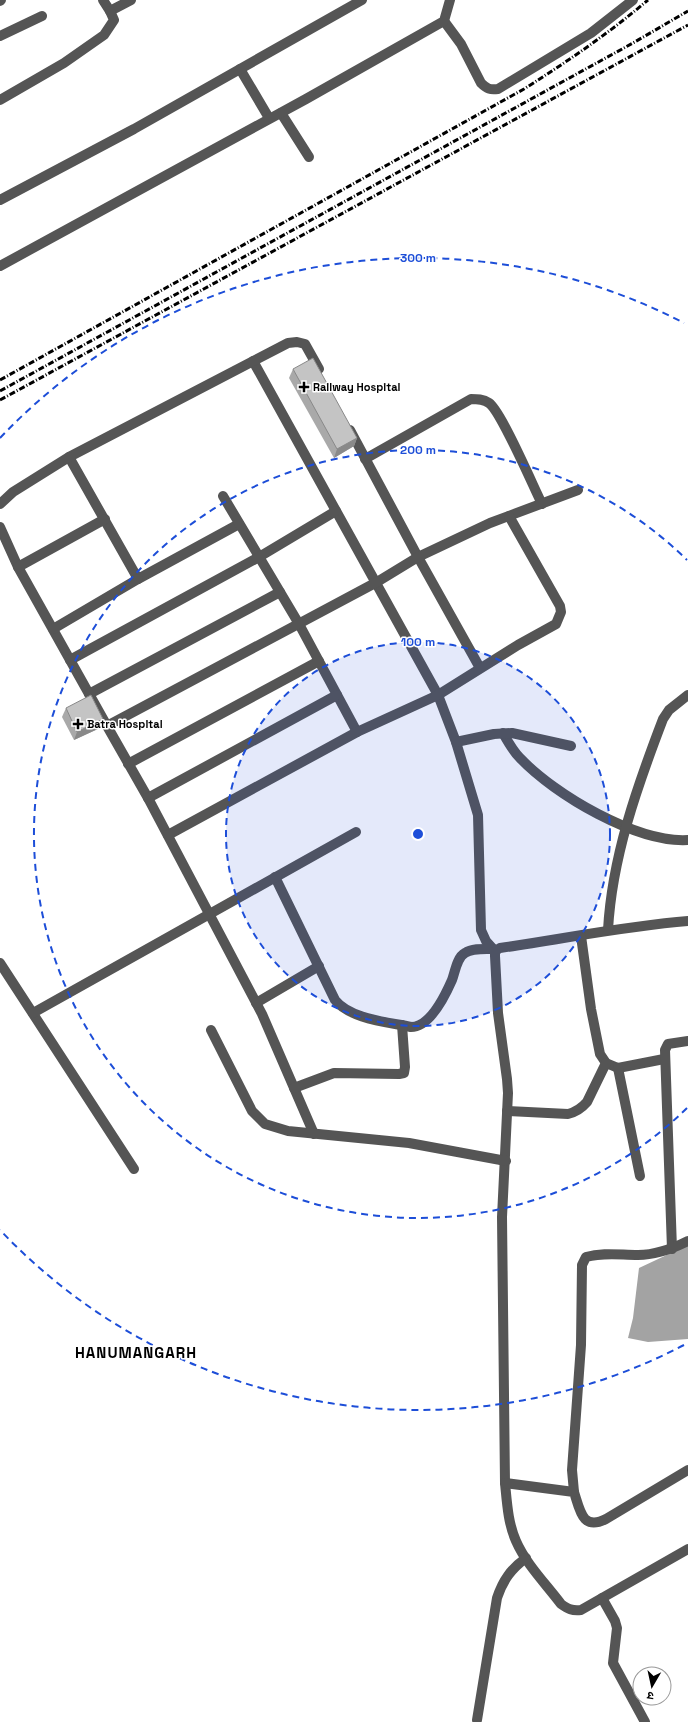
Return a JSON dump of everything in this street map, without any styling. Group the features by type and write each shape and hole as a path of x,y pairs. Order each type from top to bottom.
{"street":[{"path":"0,100 64,63 104,36 114,20 103,0"},
{"path":"110,11 131,0"},
{"path":"0,200 134,129 362,0"},
{"path":"0,265 281,112 444,20 450,0"},
{"path":"444,20 461,44 481,83 486,88 491,90 498,89 591,33 633,0"},
{"path":"0,36 42,16"},
{"path":"240,69 269,118"},
{"path":"281,112 309,157"},
{"path":"0,504 13,492 69,457 288,343 297,342 305,344 323,378"},
{"path":"253,361 438,695 456,742 478,816 481,930 486,941 494,950 498,1013 508,1079 506,1161 502,1217 505,1483 510,1522 516,1541 526,1558 561,1604 574,1611 581,1610 688,1549"},
{"path":"366,459 471,399 480,399 489,403 501,419 542,504"},
{"path":"344,419 418,557 480,668"},
{"path":"69,457 138,579"},
{"path":"107,726 299,624 418,557 490,523 578,490"},
{"path":"223,496 299,624 357,732"},
{"path":"70,660 259,557 336,511"},
{"path":"168,836 357,732 438,695 480,668 556,624 561,612 556,598 509,516"},
{"path":"18,567 105,519"},
{"path":"53,629 138,579 239,524"},
{"path":"0,527 18,567 148,798 256,1003 314,1134"},
{"path":"89,694 280,592"},
{"path":"128,764 319,661"},
{"path":"148,798 337,695"},
{"path":"608,930 609,900 619,848 641,776 663,719 669,710 688,695"},
{"path":"456,742 503,733 523,734 571,746"},
{"path":"503,733 515,753 533,770 586,808 626,827 668,840 688,840"},
{"path":"33,1013 356,832"},
{"path":"276,877 318,966 335,1000 340,1006 356,1014 402,1025 418,1027 424,1024 430,1017 447,991 458,962 466,952 494,950 643,925 688,921"},
{"path":"581,936 591,1009 600,1054 606,1063 618,1068 664,1059"},
{"path":"0,963 134,1169"},
{"path":"256,1003 318,966"},
{"path":"294,1088 334,1073 399,1074 404,1072 405,1067 402,1025"},
{"path":"212,1030 252,1111 258,1119 265,1124 275,1128 314,1134 409,1143 506,1161"},
{"path":"672,1249 664,1059 665,1050 668,1044 688,1041"},
{"path":"507,1111 568,1114 576,1112 587,1102 606,1063"},
{"path":"618,1068 640,1176"},
{"path":"688,1241 672,1249 655,1254 596,1254 586,1257 582,1265 580,1352 572,1470 574,1492 586,1522 592,1524 599,1523 688,1470"},
{"path":"505,1483 574,1492"},
{"path":"477,1720 497,1598 501,1585 507,1574 513,1567 526,1558"},
{"path":"602,1598 616,1621 617,1628 613,1663 645,1722"}],"shaded area":[{"path":"688,1245 688,1339 648,1342 628,1338 633,1318 639,1268"}],"building":[{"path":"313,358 357,438 337,449 293,369"},
{"path":"91,695 103,719 77,732 66,708"}],"railway":[{"path":"0,380 524,89 588,47 648,0"},
{"path":"0,391 633,43 688,11"},
{"path":"0,400 688,25"}],"place":[{"name":"Railway Hospital","path":"304,387"},
{"name":"Batra Hospital","path":"78,724"}],"district":[{"name":"HANUMANGARH","path":"136,1352"}]}
